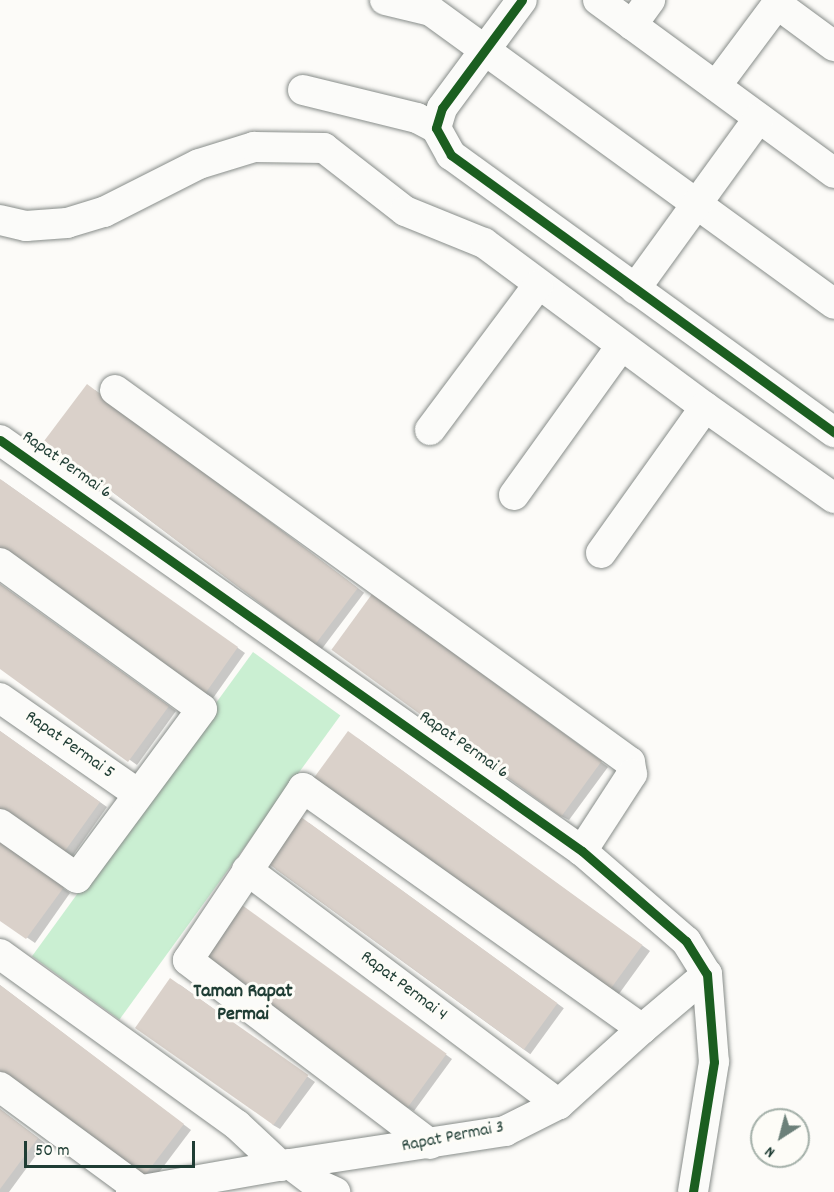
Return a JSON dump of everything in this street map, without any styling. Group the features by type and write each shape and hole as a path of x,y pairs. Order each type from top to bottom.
{"street":[{"path":"385,0 432,11 834,304"},
{"path":"436,128 442,108 522,0"},
{"path":"598,0 834,173"},
{"path":"632,25 650,0"},
{"path":"716,86 778,2 834,46"},
{"path":"303,90 417,118 436,128 451,155 834,432"},
{"path":"635,289 759,118"},
{"path":"0,220 26,226 67,223 104,212 199,164 254,147 324,148 405,211 484,243 621,346 834,498"},
{"path":"429,430 538,285"},
{"path":"514,495 621,346"},
{"path":"115,390 630,762 632,774 582,851"},
{"path":"601,553 705,407"},
{"name":"Rapat Permai 6","path":"0,440 582,851 686,941 707,974 714,1062 693,1192"},
{"path":"0,563 202,709 77,878 0,824"},
{"name":"Rapat Permai 5","path":"0,698 138,794"},
{"path":"430,1144 188,960 303,788 642,1029"},
{"name":"Rapat Permai 4","path":"247,870 559,1104"},
{"path":"0,954 237,1125 285,1165 334,1192"},
{"name":"Rapat Permai 3","path":"135,1191 505,1131 559,1104 707,974"},
{"path":"0,1087 135,1191"}],"green space":[{"path":"253,652 340,715 119,1020 32,956"}],"building":[{"path":"87,384 358,588 315,645 44,441"},
{"path":"0,479 238,647 202,698 0,555"},
{"path":"0,584 169,706 128,762 0,669"},
{"path":"372,594 602,761 561,817 331,650"},
{"path":"0,731 100,802 62,855 0,810"},
{"path":"348,731 642,945 607,994 312,780"},
{"path":"301,817 557,1003 524,1049 267,863"},
{"path":"0,841 64,887 26,939 0,921"},
{"path":"242,905 447,1054 407,1109 202,960"},
{"path":"170,978 308,1075 273,1125 135,1028"},
{"path":"0,985 184,1124 142,1179 0,1071"},
{"path":"0,1109 38,1138 0,1189"}],"cycle path":[{"path":"522,0 442,108 436,128 451,155 834,432"},
{"path":"0,440 582,851 686,941 707,974 714,1062 693,1192"}],"district":[{"name":"Taman Rapat Permai","path":"243,1004"}]}
